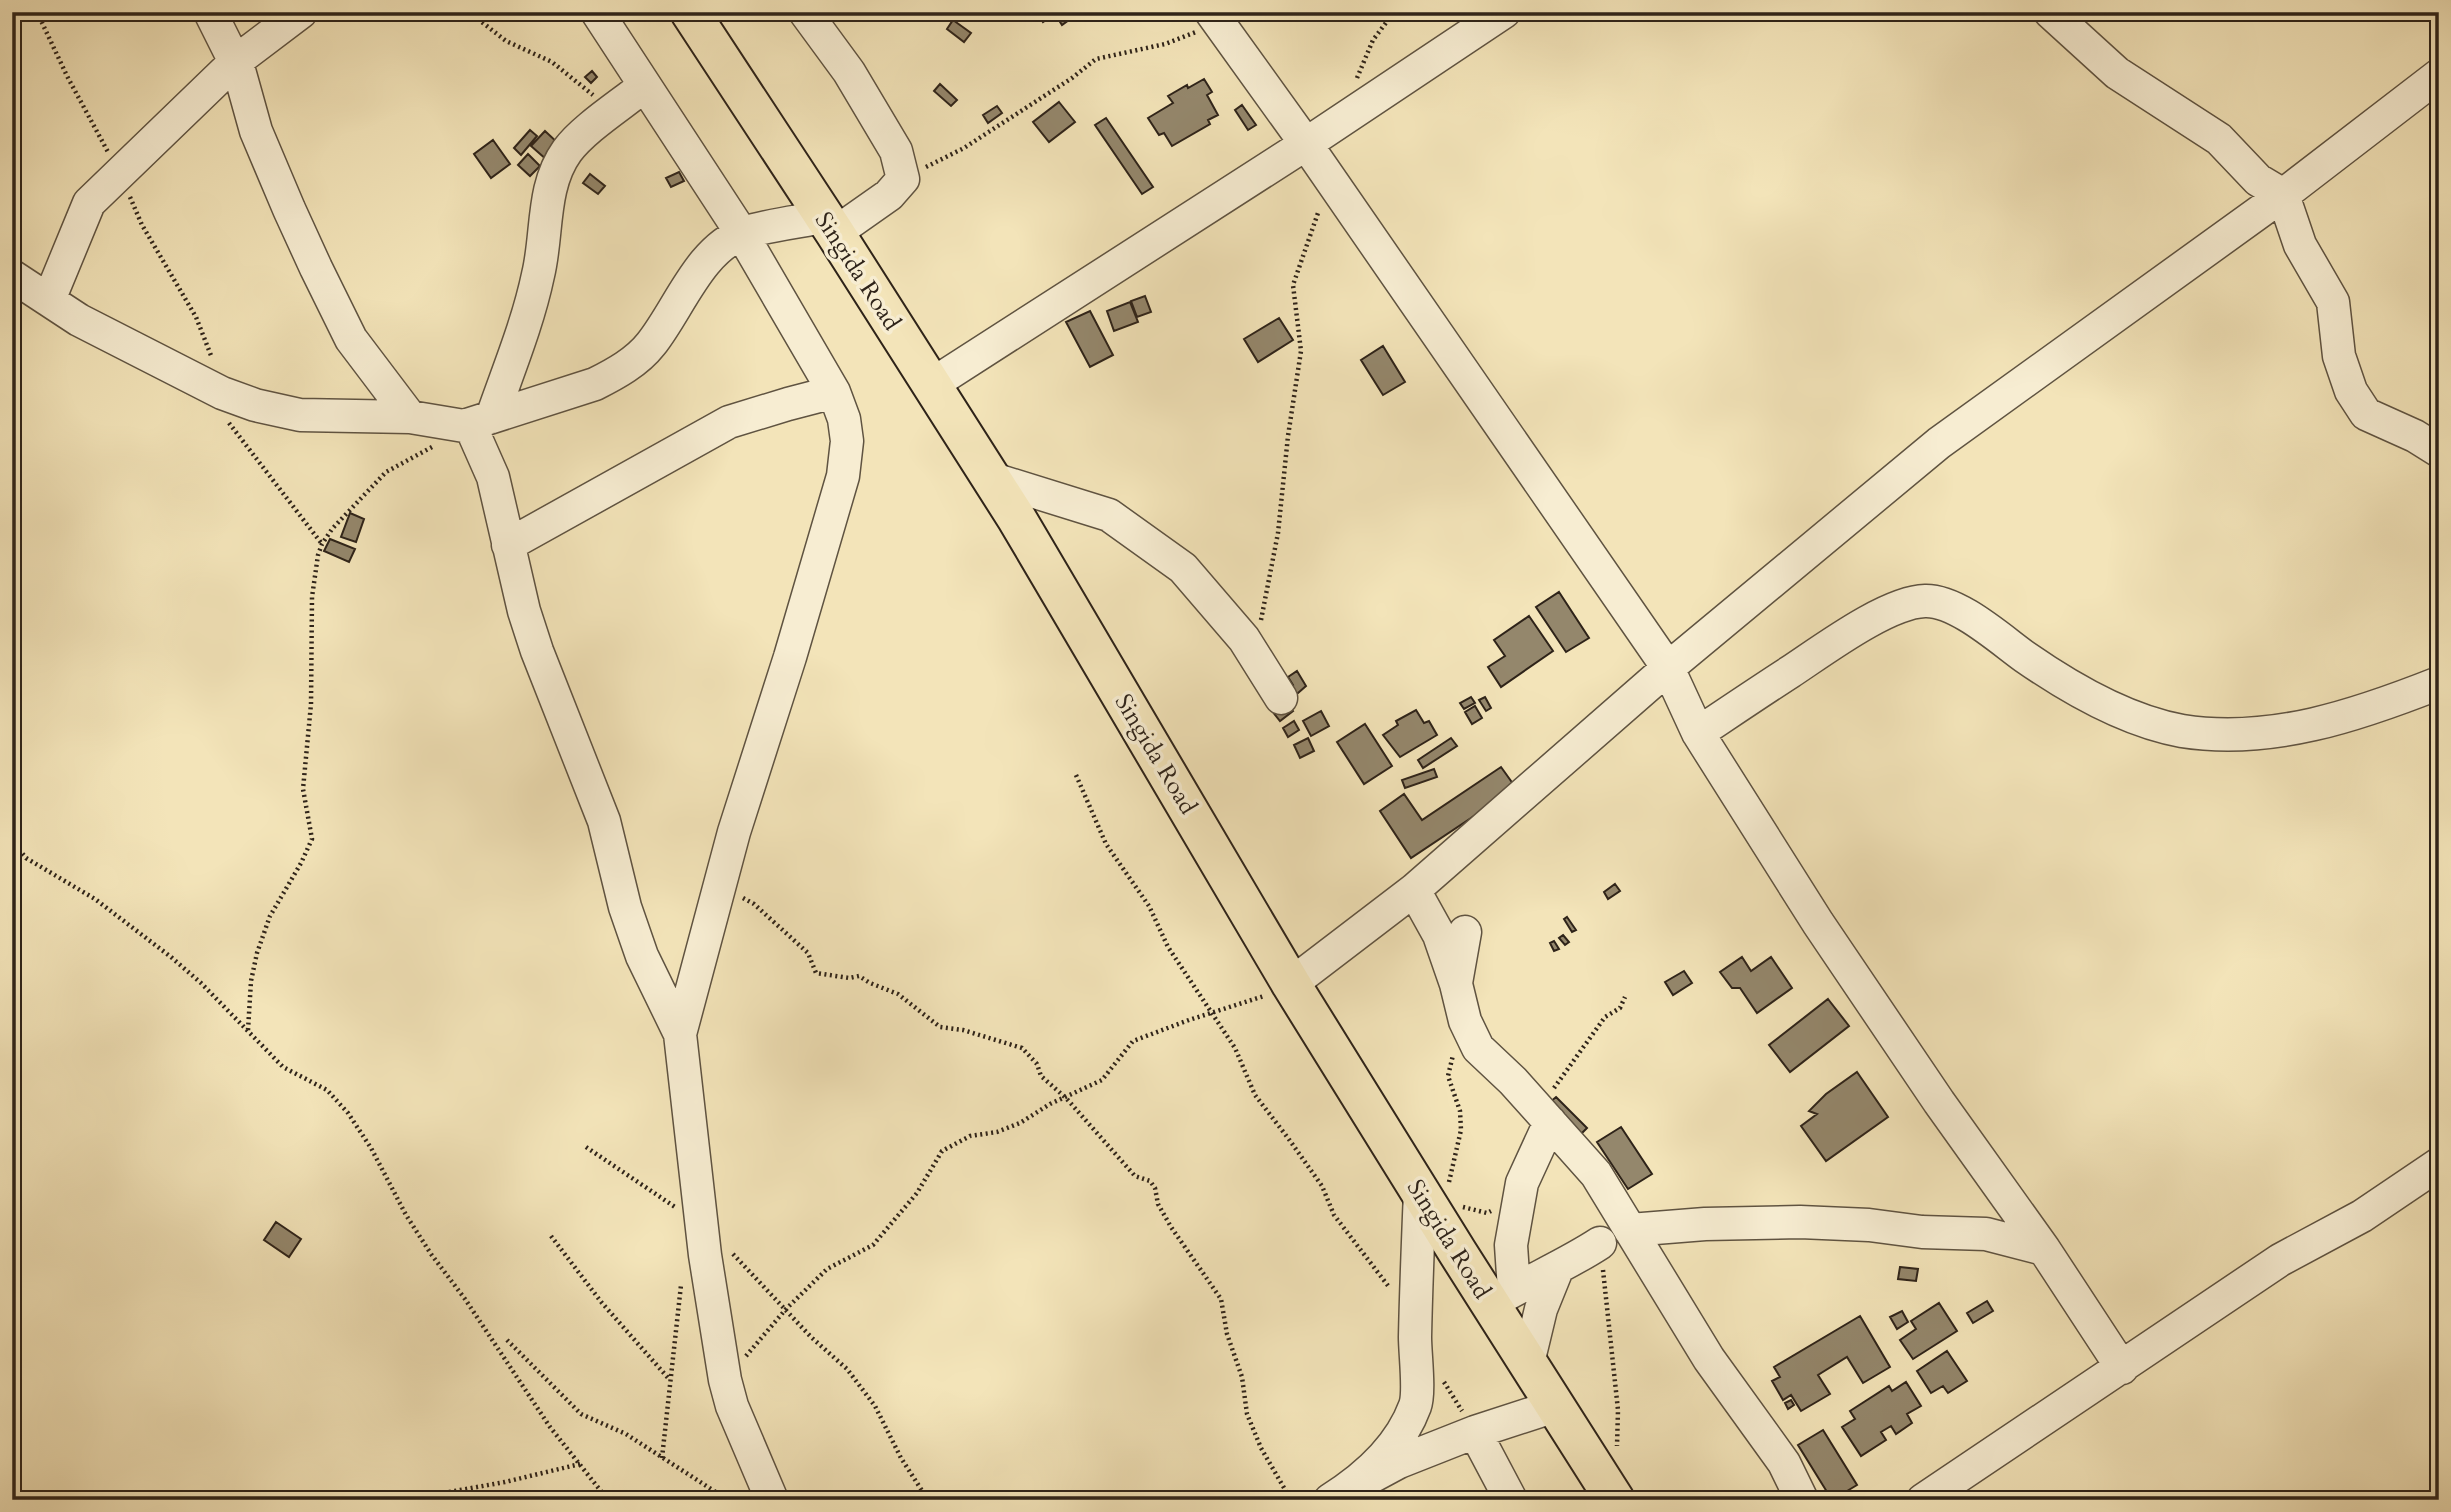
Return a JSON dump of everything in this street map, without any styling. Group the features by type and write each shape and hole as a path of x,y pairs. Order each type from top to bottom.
{"highway":[{"name":"Singida Road","path":"690,12 1017,519 1292,984 1428,1206 1502,1297 1528,1363 1615,1500"}],"street":[{"path":"211,12 234,62 256,131 289,209 351,339 410,417"},
{"path":"49,300 89,203 234,62 301,12"},
{"path":"597,12 742,234 834,392 844,419 847,441 843,476 790,657 734,832 680,1034"},
{"path":"12,276 79,320 218,391 255,405 299,415 410,417 471,422 595,384 635,360 651,344 688,286 716,250 742,234 829,225 889,195 903,179 896,151 863,94 804,12"},
{"path":"931,385 1306,144 1504,12"},
{"path":"2050,12 2117,73 2212,135 2258,180 2283,195 2300,245 2333,302 2339,356 2351,391 2366,414 2415,436 2439,451"},
{"path":"1214,18 1306,144 1668,667 1698,733 1818,923 1938,1102 2044,1249 2122,1368"},
{"path":"1292,984 1414,890 1668,667 1940,443 2283,195 2439,75"},
{"path":"644,86 578,138 566,153 549,197 539,274 471,422 493,477 508,545 537,651 604,821 625,907 642,956 680,1034 724,1380 732,1406 772,1500"},
{"path":"508,545 729,422 834,392"},
{"path":"990,478 1109,515 1183,568 1244,639 1281,698"},
{"path":"1698,733 1874,619 1906,604 1925,601 1944,604 1963,614 2035,664 2099,702 2149,722 2182,731 2274,731 2324,723 2378,707 2439,683"},
{"path":"1414,890 1439,935 1465,1021 1478,1048 1544,1115 1596,1174 1709,1359 1784,1463 1802,1500"},
{"path":"1456,984 1465,932"},
{"path":"1502,1297 1522,1183 1544,1115"},
{"path":"1923,1500 2280,1260 2362,1216 2439,1164"},
{"path":"1340,1494 1384,1457 1416,1404 1415,1337 1428,1206"},
{"path":"1630,1230 1746,1223 1869,1225 1922,1233 1986,1234 2044,1249"},
{"path":"1502,1297 1600,1243"},
{"path":"1528,1363 1541,1309 1558,1267"},
{"path":"1340,1494 1399,1462 1475,1432 1555,1406"},
{"path":"1475,1432 1511,1500"}],"path":[{"path":"469,12 506,41 552,62 614,111"},
{"path":"1338,123 1373,40 1394,12"},
{"path":"903,179 964,148 1072,78 1096,59 1165,44 1214,18"},
{"path":"1255,656 1278,534 1288,436 1301,351 1293,285 1330,180"},
{"path":"218,391 222,409 232,429 322,544"},
{"path":"248,1031 251,981 257,953 270,916 302,863 312,839 304,808 303,789 311,704 312,597 314,572 322,544 332,529 386,472 471,422"},
{"path":"1076,775 1106,844 1149,906 1168,947 1235,1048 1255,1095 1322,1186 1334,1215 1393,1295"},
{"path":"12,842 26,858 95,899 171,957 283,1067 327,1090 348,1113 431,1254 465,1299 550,1427 608,1500"},
{"path":"721,885 754,904 808,953 816,973 849,978 859,976 898,995 940,1027 963,1030 1022,1048 1037,1064 1041,1076 1066,1098 1135,1176 1150,1181 1171,1227 1221,1299 1227,1334 1242,1377 1247,1414 1261,1448 1291,1500"},
{"path":"724,1380 786,1309 827,1269 873,1245 917,1193 942,1151 970,1136 998,1132 1020,1123 1050,1104 1102,1080 1133,1041 1261,998 1292,984"},
{"path":"1544,1115 1605,1017 1620,1008 1625,998"},
{"path":"1428,1206 1447,1187 1461,1129 1460,1111 1448,1076 1465,1021"},
{"path":"586,1147 668,1203 702,1222 811,1337 846,1369 875,1406 901,1458 928,1500"},
{"path":"1428,1206 1463,1207 1487,1213 1521,1191"},
{"path":"551,1236 602,1303 670,1379"},
{"path":"1600,1243 1618,1410 1617,1449"},
{"path":"662,1458 682,1279"},
{"path":"507,1340 581,1414 626,1434 729,1500"},
{"path":"449,1492 580,1464"}],"building":[{"path":"1037,12 1080,12 1062,25 1055,14 1043,22"},
{"path":"953,20 971,33 964,42 947,29"},
{"path":"592,71 597,77 591,83 585,77"},
{"path":"1204,79 1212,92 1207,95 1218,115 1208,120 1210,124 1172,146 1164,133 1159,135 1148,118 1173,103 1168,96"},
{"path":"940,84 957,100 951,106 934,91"},
{"path":"1059,102 1075,122 1049,142 1033,122"},
{"path":"1242,105 1256,125 1248,130 1235,110"},
{"path":"997,106 1002,113 988,123 983,115"},
{"path":"1106,118 1153,187 1142,194 1095,125"},
{"path":"530,130 537,136 521,155 514,148"},
{"path":"545,131 560,145 547,160 531,146"},
{"path":"493,140 510,164 491,178 474,154"},
{"path":"528,154 540,166 530,176 518,165"},
{"path":"679,172 684,181 671,187 666,178"},
{"path":"590,174 605,186 598,194 583,183"},
{"path":"1145,296 1151,312 1137,317 1131,301"},
{"path":"1130,302 1138,322 1114,331 1107,311"},
{"path":"1090,311 1113,355 1090,367 1066,322"},
{"path":"1279,318 1293,340 1258,362 1244,339"},
{"path":"1383,346 1405,382 1383,395 1361,360"},
{"path":"350,513 364,519 356,542 341,537"},
{"path":"330,539 355,549 349,562 324,551"},
{"path":"1559,592 1589,638 1566,652 1536,607"},
{"path":"1529,616 1553,651 1501,687 1488,667 1505,656 1494,640"},
{"path":"1297,671 1306,686 1290,700 1284,691 1293,685 1288,677"},
{"path":"1471,697 1475,703 1464,709 1460,703"},
{"path":"1485,697 1491,708 1486,711 1479,700"},
{"path":"1285,701 1293,711 1280,721 1272,711"},
{"path":"1475,706 1482,718 1472,724 1465,712"},
{"path":"1416,710 1424,723 1429,721 1437,735 1400,757 1383,735 1398,725 1396,721"},
{"path":"1321,711 1329,726 1311,736 1303,721"},
{"path":"1294,721 1299,730 1288,737 1283,728"},
{"path":"1365,724 1392,766 1364,784 1337,742"},
{"path":"1308,738 1314,751 1300,758 1294,745"},
{"path":"1451,738 1457,746 1423,768 1418,760"},
{"path":"1501,767 1516,788 1411,858 1380,811 1404,794 1422,820"},
{"path":"1434,769 1437,777 1405,788 1402,780"},
{"path":"1615,884 1620,891 1608,899 1604,892"},
{"path":"1567,917 1576,930 1572,932 1564,919"},
{"path":"1563,935 1569,942 1565,945 1559,938"},
{"path":"1554,941 1559,949 1554,951 1550,943"},
{"path":"1742,957 1751,971 1771,957 1792,988 1757,1013 1740,988 1732,988 1720,972"},
{"path":"1684,971 1692,983 1673,995 1665,982"},
{"path":"1828,999 1849,1026 1790,1072 1769,1045"},
{"path":"1857,1072 1888,1117 1826,1161 1801,1126 1817,1114 1809,1111 1826,1094"},
{"path":"1556,1097 1587,1128 1581,1134 1549,1103"},
{"path":"1621,1127 1652,1174 1628,1189 1597,1142"},
{"path":"276,1222 301,1239 289,1257 264,1240"},
{"path":"1900,1267 1918,1269 1916,1281 1898,1279"},
{"path":"1987,1301 1993,1311 1973,1323 1967,1313"},
{"path":"1939,1303 1957,1331 1913,1359 1900,1340 1916,1329 1911,1321"},
{"path":"1902,1311 1908,1322 1897,1329 1890,1317"},
{"path":"1860,1316 1890,1367 1863,1383 1847,1357 1818,1375 1830,1394 1801,1411 1791,1395 1783,1400 1772,1381 1780,1377 1774,1367"},
{"path":"1947,1351 1967,1381 1948,1393 1943,1386 1931,1393 1917,1371"},
{"path":"1906,1382 1921,1406 1907,1414 1912,1423 1896,1434 1891,1426 1881,1432 1886,1440 1861,1456 1842,1427 1855,1419 1850,1411 1889,1386 1892,1391"},
{"path":"1791,1400 1794,1405 1788,1409 1785,1403"},
{"path":"1823,1430 1857,1485 1832,1500 1798,1445"},
{"path":"1858,1492 1862,1500 1844,1500"}]}
